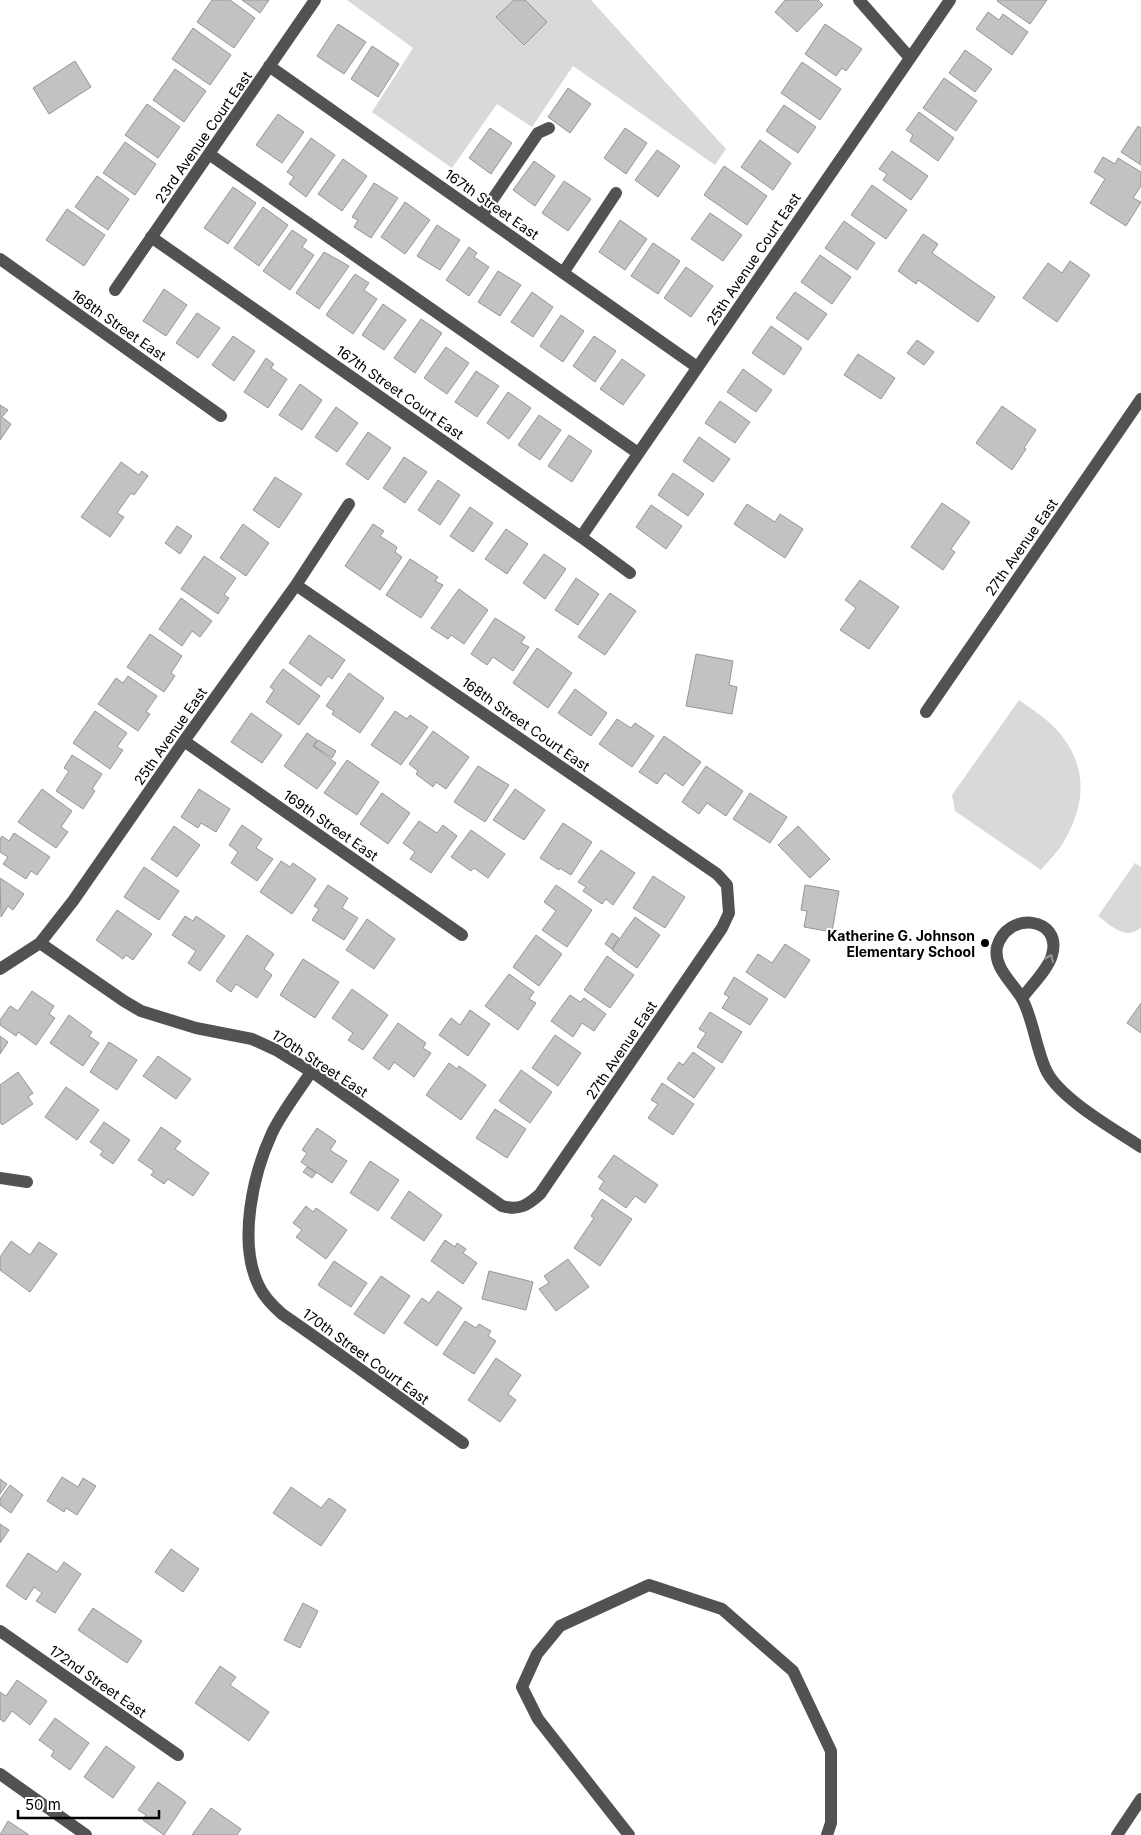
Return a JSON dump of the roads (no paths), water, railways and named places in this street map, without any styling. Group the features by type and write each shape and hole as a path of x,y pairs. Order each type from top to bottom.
{"street":[{"name":"23rd Avenue Court East","path":"115,290 315,0"},
{"path":"859,0 910,58"},
{"name":"25th Avenue Court East","path":"581,536 950,0"},
{"name":"167th Street East","path":"269,66 697,367"},
{"path":"482,215 538,133 549,128"},
{"path":"209,154 638,453"},
{"path":"563,273 616,193"},
{"name":"167th Street Court East","path":"151,237 581,536 630,574"},
{"name":"168th Street East","path":"0,259 221,416"},
{"name":"27th Avenue East","path":"926,712 1141,399"},
{"name":"25th Avenue East","path":"0,969 40,943 74,901 184,741 296,585 349,504"},
{"name":"168th Street Court East","path":"296,585 716,874 727,885 729,896"},
{"name":"169th Street East","path":"184,741 462,935"},
{"name":"27th Avenue East","path":"518,1208 531,1203 540,1194 722,928 729,913 729,896"},
{"path":"1022,998 1049,962 1054,948 1052,940 1043,926 1029,922 1022,922 1008,929 1000,940 996,952 1001,969 1022,998 1047,1072 1058,1086 1078,1104 1141,1147"},
{"name":"170th Street East","path":"40,943 124,1002 141,1011 196,1028 252,1039 276,1050 311,1072 502,1206 518,1208"},
{"name":"170th Street Court East","path":"311,1072 273,1131 257,1174 251,1209 249,1242 252,1266 258,1285 271,1304 282,1314 366,1372 382,1386 463,1443"},
{"path":"0,1178 27,1182"},
{"path":"629,1835 538,1720 522,1687 537,1654 560,1626 649,1585 722,1608 793,1671 831,1750 831,1823 828,1835"},
{"name":"172nd Street East","path":"0,1631 178,1755"},
{"path":"0,1774 86,1835"},
{"path":"1117,1835 1141,1799"}],"place":[{"name":"Katherine G. Johnson Elementary School","path":"985,943"}]}
